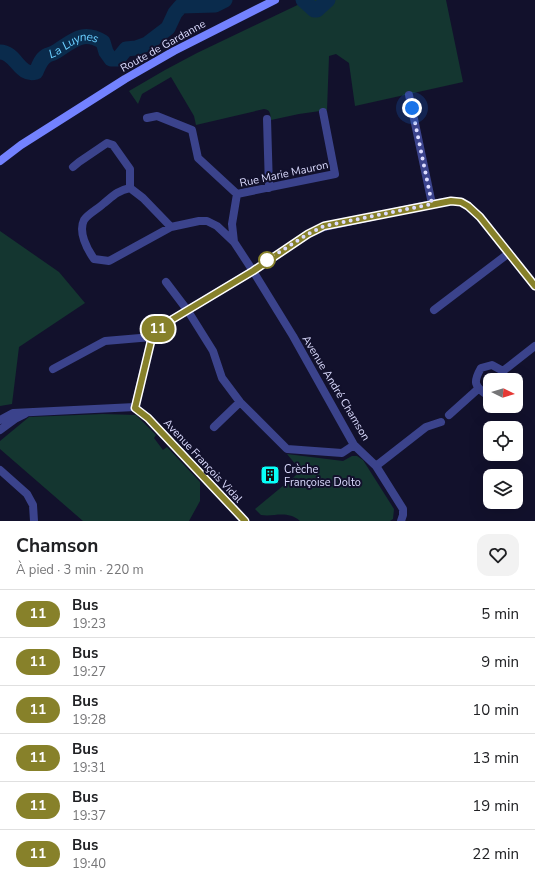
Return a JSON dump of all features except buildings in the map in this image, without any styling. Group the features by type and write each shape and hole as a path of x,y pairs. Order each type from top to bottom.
{"main road":[{"name":"Route de Gardanne","path":"0,160 112,87 174,51 275,0"},
{"name":"Route de Gardanne","path":"0,165 65,117"}],"street":[{"path":"409,95 432,204"},
{"name":"Rue Marie Mauron","path":"253,271 234,242 232,224 237,194 336,174 323,112"},
{"path":"147,118 157,116 192,130 198,158 237,194"},
{"path":"267,119 269,188"},
{"path":"73,168 79,162 107,143 113,145 130,169 130,188"},
{"path":"130,188 120,190 85,219 82,230 83,236 90,253 94,258 109,261 170,227 199,221 207,221 216,226 234,242"},
{"path":"130,188 142,198 170,227"},
{"path":"0,420 13,413 135,408 152,337 156,331 163,325 253,271 308,234 324,226 432,204 451,201 461,202 480,217 535,286"},
{"path":"434,310 509,253"},
{"name":"Avenue André Chamson","path":"253,271 354,444 376,466 403,509 401,521"},
{"path":"166,282 188,311 213,351 222,378 240,402 287,449 342,453 354,444"},
{"path":"53,369 106,341 152,337"},
{"path":"483,393 478,389 476,378 481,368 492,365 503,371 535,346"},
{"path":"449,415 478,389"},
{"path":"214,427 240,402"},
{"name":"Avenue François Vidal","path":"135,408 148,418 245,521"},
{"path":"0,430 15,419 28,413"},
{"path":"376,466 426,427 441,422"},
{"path":"0,470 27,494 33,505 34,521"}],"green space":[{"path":"308,0 446,0 463,82 355,106 349,63 336,54 329,56 327,110 271,120 269,111 264,109 196,125 194,116 171,77 142,94 138,104 129,91 197,53"},
{"path":"0,231 59,272 85,303 19,347 12,404 0,406"},
{"path":"103,414 136,415 156,435 154,438 163,450 167,447 200,482 200,501 189,521 83,521 0,449 0,441 29,417"},
{"path":"287,454 343,461 352,456 357,456 363,460 394,509 393,519 390,521 300,521 286,515 261,515 255,509 301,471"}],"waterway":[{"name":"La Luynes","path":"0,52 10,56 21,68 30,73 36,72 40,62 46,56 74,40 90,37 96,38 103,42 106,52 111,59 118,59 126,49 136,48 147,44 168,28 175,13 181,6 215,5 225,0"},
{"name":"La Luynes","path":"303,0 314,10 317,10 328,0"}],"bus line":[{"name":"11","path":"245,521 148,418 135,408 152,337 163,325 253,271 267,260 308,234 324,226 451,201 461,202 480,217 535,286"}],"place":[{"name":"Crèche Françoise Dolto","path":"270,475"}],"route":[{"path":"267,260 308,234 324,226 432,204 412,108"}]}
